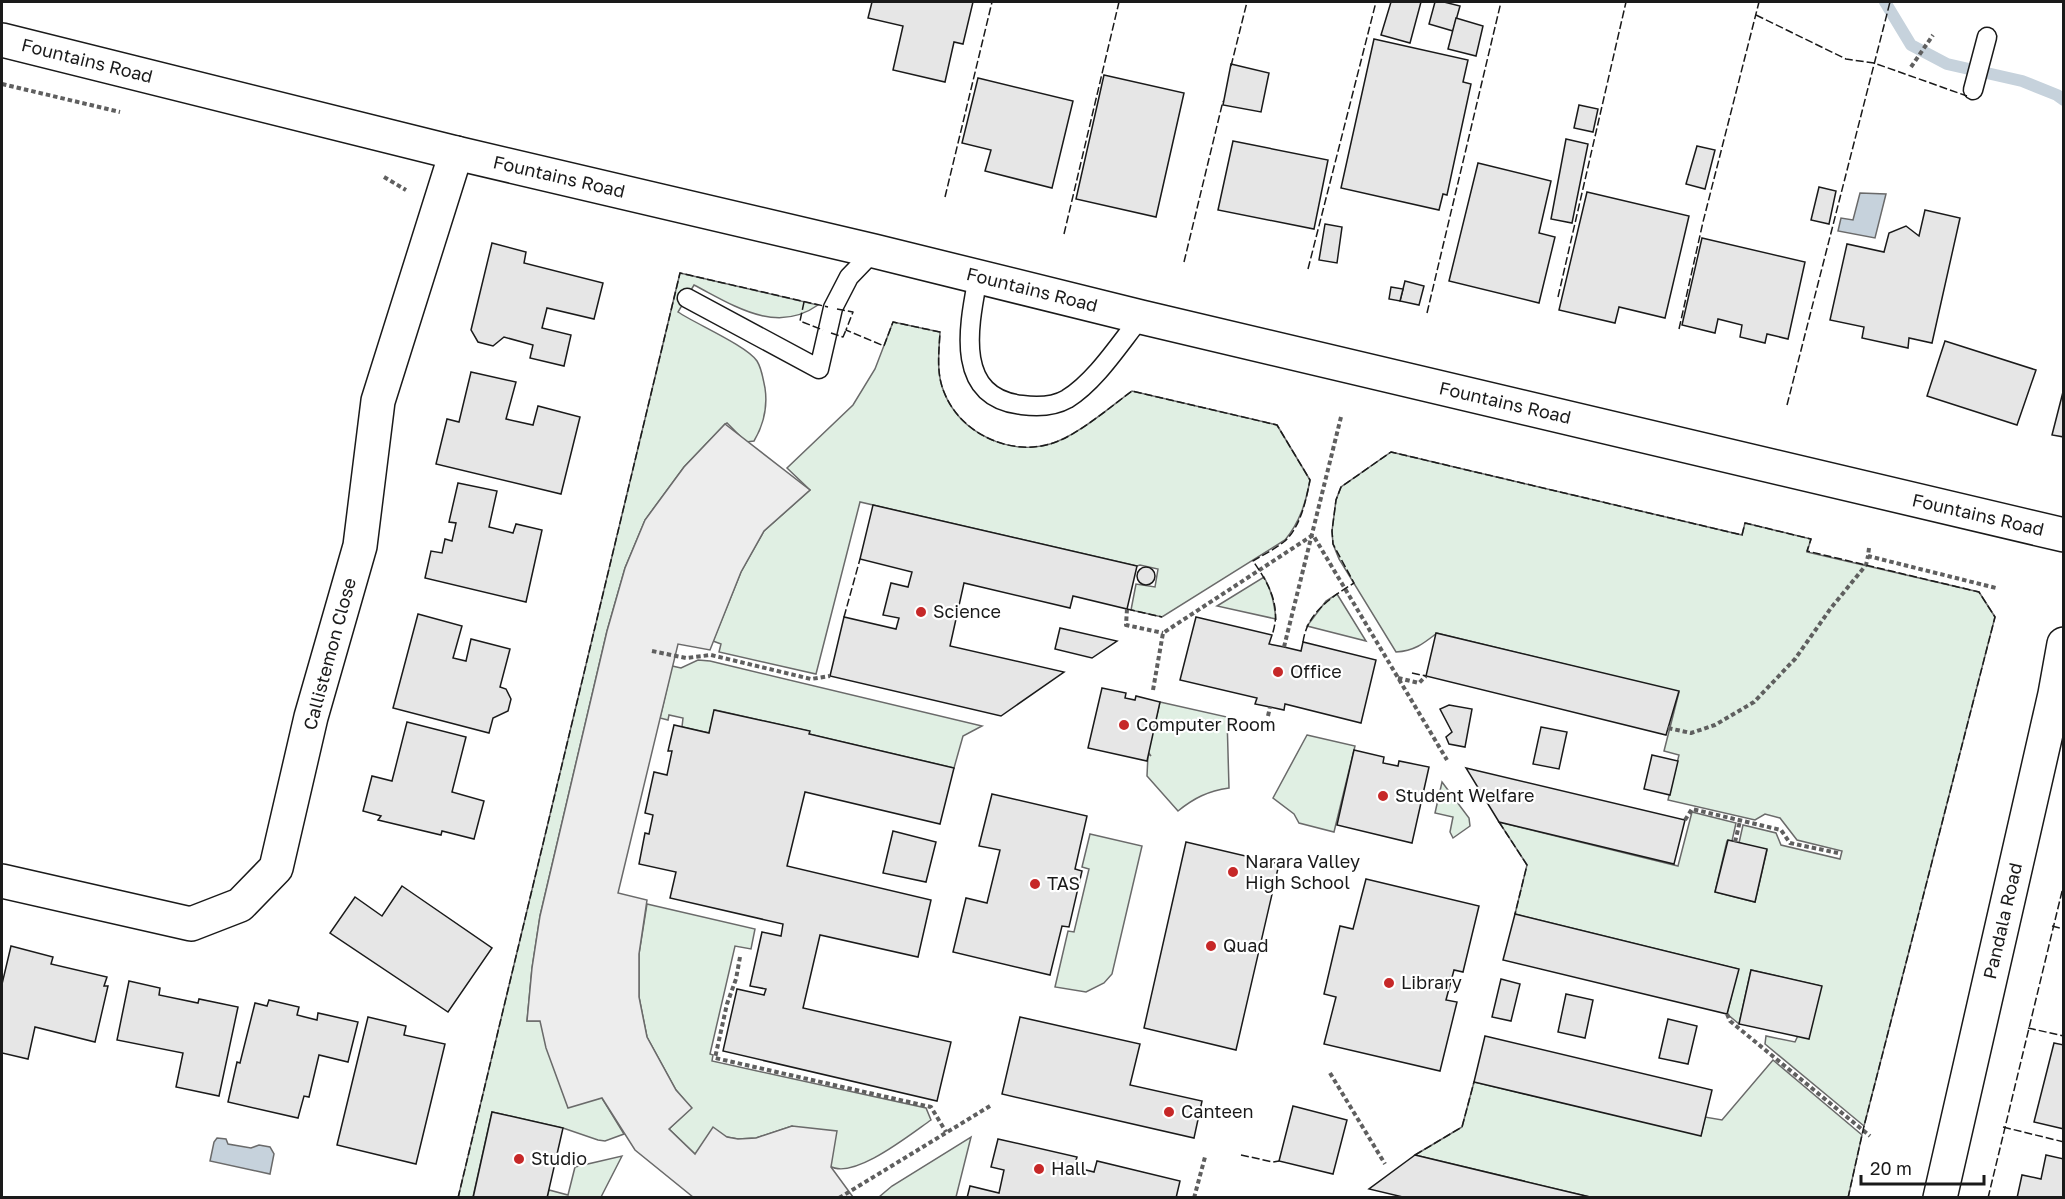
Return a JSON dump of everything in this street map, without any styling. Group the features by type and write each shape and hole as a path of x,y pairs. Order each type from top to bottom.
{"street":[{"name":"Fountains Road","path":"2,40 456,153 2064,536"},
{"name":"Callistemon Close","path":"2,881 191,924 240,905 276,868 311,717 360,546 378,401 456,153"},
{"name":"Pandala Road","path":"1940,1197 2055,694 2064,644"}],"lane":[{"path":"1973,90 1987,37"},
{"path":"687,298 819,369 833,308 849,277 874,251"},
{"path":"978,277 969,330 969,355 977,377 990,393 1012,404 1041,407 1066,399 1089,380 1141,317"}],"path":[{"path":"1911,67 1934,35"},
{"path":"2,84 127,113"},
{"path":"378,173 439,210"},
{"path":"1284,647 1341,417"},
{"path":"1127,609 1126,625 1163,633 1313,535"},
{"path":"1313,535 1447,760"},
{"path":"1668,728 1691,734 1715,726 1754,702 1795,659 1831,608 1866,565 1869,548"},
{"path":"1868,556 1996,588"},
{"path":"1153,690 1163,633"},
{"path":"652,651 686,658 711,655 811,679 830,676"},
{"path":"1398,678 1419,683 1426,676"},
{"path":"1268,716 1270,707"},
{"path":"1685,820 1692,809 1781,830 1790,843 1838,854"},
{"path":"1736,842 1740,821"},
{"path":"740,957 715,1058 931,1107 946,1132"},
{"path":"1728,1014 1730,1021 1870,1136"},
{"path":"1330,1072 1385,1164"},
{"path":"839,1197 990,1106"},
{"path":"1194,1197 1205,1157"}],"green space":[{"path":"680,273 818,305 802,314 771,317 739,308 694,285 678,312 732,342 757,361 765,388 764,416 754,441 746,442 727,423 684,467 645,520 625,568 607,631 540,916 527,1021 540,1021 602,1098 624,1134 605,1141 598,1140 563,1128 492,1112 473,1197 458,1198"},
{"path":"893,322 940,332 940,377 951,406 974,430 1003,444 1034,447 1060,440 1092,421 1132,391 1277,425 1310,480 1298,519 1285,540 1162,617 1131,610 1136,584 1155,587 1158,569 860,502 816,674 719,652 721,644 713,641 741,572 764,531 810,490 787,468 853,405 875,369"},
{"path":"1391,452 1742,535 1745,523 1811,539 1807,552 1979,592 1995,617 1864,1126 1765,1044 1766,1036 1795,1042 1821,986 1751,970 1739,1024 1727,1014 1738,969 1515,914 1527,865 1499,822 1678,866 1692,812 1736,823 1732,841 1727,841 1715,892 1755,902 1767,850 1739,843 1743,825 1776,833 1781,845 1840,859 1842,851 1797,840 1780,818 1765,814 1755,820 1668,800 1679,755 1664,751 1679,692 1437,633 1418,646 1396,652 1339,559 1333,544 1332,531 1336,500 1341,487"},
{"path":"1264,577 1272,597 1276,619 1217,606"},
{"path":"1337,594 1366,641 1307,626 1326,601"},
{"path":"698,660 982,726 963,736 954,768 715,710 709,733 682,727 683,718 669,715 668,720 660,718 672,666 681,668"},
{"path":"1160,702 1227,717 1229,788 1202,796 1178,811 1147,776 1148,754 1151,756 1148,752"},
{"path":"1307,735 1355,746 1334,832 1299,823 1294,814 1273,798"},
{"path":"1442,782 1469,818 1470,826 1453,838 1450,832 1453,817 1435,813"},
{"path":"1090,834 1142,846 1112,974 1104,983 1086,992 1055,987 1068,931 1074,932 1089,869 1082,867"},
{"path":"647,904 755,929 751,949 735,946 710,1054 713,1055 712,1061 926,1108 931,1120 882,1153 853,1167 840,1169 826,1163 792,1126 756,1138 727,1137 695,1154 669,1129 691,1108 676,1090 647,1037 639,997 639,954"},
{"path":"1773,1060 1862,1135 1848,1198 1590,1197 1415,1155 1462,1127 1474,1082 1701,1135 1705,1117 1722,1120"},
{"path":"971,1137 956,1197 879,1197 892,1186"},
{"path":"622,1156 601,1197 547,1197 549,1190 568,1195 575,1167"}],"shaded area":[{"path":"1860,193 1886,194 1875,238 1838,231 1841,218 1853,220"},
{"path":"725,424 810,490 764,531 741,572 710,650 678,644 618,893 647,900 639,954 639,997 647,1037 676,1090 692,1108 669,1129 695,1154 713,1127 727,1137 738,1139 756,1138 792,1126 837,1131 831,1167 853,1197 693,1197 635,1150 602,1098 568,1108 546,1048 540,1021 527,1021 540,916 607,631 625,568 645,520 684,467"},
{"path":"217,1138 226,1139 228,1144 251,1148 259,1145 270,1147 274,1154 270,1174 210,1161"}],"building":[{"path":"872,2 973,2 963,44 954,42 945,82 893,70 903,26 868,18"},
{"path":"1391,2 1421,2 1410,43 1381,35"},
{"path":"1435,2 1460,6 1453,31 1429,24"},
{"path":"1456,18 1483,26 1476,56 1448,49"},
{"path":"1374,39 1468,60 1463,82 1471,84 1447,195 1443,194 1439,210 1341,188"},
{"path":"1231,64 1269,73 1261,112 1223,105"},
{"path":"1104,75 1184,93 1156,217 1076,199"},
{"path":"978,78 1073,101 1052,188 985,171 991,150 962,143"},
{"path":"1579,105 1598,109 1593,132 1574,128"},
{"path":"1566,139 1588,144 1572,223 1551,219"},
{"path":"1233,141 1328,160 1314,229 1218,210"},
{"path":"1697,146 1715,150 1705,189 1686,184"},
{"path":"1478,163 1551,181 1539,233 1555,237 1539,303 1449,281"},
{"path":"1819,187 1836,191 1829,224 1811,220"},
{"path":"1587,192 1689,216 1665,318 1619,307 1615,323 1559,310"},
{"path":"1925,210 1960,218 1932,343 1909,338 1908,348 1862,338 1864,327 1830,320 1847,244 1884,252 1889,233 1906,226 1919,236"},
{"path":"1325,224 1342,227 1337,263 1319,260"},
{"path":"1702,238 1805,262 1788,339 1767,334 1765,343 1740,337 1742,325 1718,319 1715,333 1682,325"},
{"path":"492,243 526,252 524,263 603,283 594,319 547,308 542,328 571,335 564,366 530,358 533,345 504,337 493,346 478,342 471,330"},
{"path":"1405,281 1424,286 1419,305 1400,301"},
{"path":"1391,287 1403,289 1400,301 1389,299"},
{"path":"1945,341 2036,370 2017,425 1927,396"},
{"path":"471,372 516,382 506,419 533,425 538,406 580,417 561,494 436,464 447,419 459,422"},
{"path":"2064,388 2064,437 2052,435"},
{"path":"458,483 497,491 489,527 513,533 516,524 542,530 526,602 425,578 431,551 442,553 445,539 452,541 456,523 449,522"},
{"name":"Science","path":"873,505 1137,566 1127,609 1073,596 1070,608 964,583 950,646 1064,672 1001,716 830,676 844,617 896,629 899,618 883,615 891,583 908,587 912,572 860,559"},
{"path":"1146,567 1152,570 1155,576 1152,582 1146,585 1140,582 1137,576 1140,570"},
{"path":"418,614 462,626 453,658 466,661 471,639 510,649 500,687 506,689 511,699 508,711 493,718 489,733 393,708"},
{"name":"Office","path":"1196,617 1272,635 1269,644 1301,651 1303,642 1376,660 1361,723 1285,704 1284,710 1255,704 1257,698 1180,680"},
{"path":"1060,628 1117,641 1092,658 1055,649"},
{"path":"1436,633 1679,691 1666,735 1426,676"},
{"name":"Computer Room","path":"1102,688 1126,693 1125,698 1135,700 1136,696 1160,702 1147,761 1088,748"},
{"path":"1449,705 1472,709 1465,747 1449,744 1446,737 1452,732 1440,709"},
{"path":"714,710 810,731 809,734 954,768 940,824 805,792 787,866 931,900 918,957 820,935 803,1008 951,1042 937,1101 723,1051 737,989 764,995 766,989 750,986 762,932 781,936 783,924 670,898 676,872 639,864 645,833 649,834 653,815 645,813 654,772 667,775 672,751 668,751 674,725 709,733"},
{"path":"407,722 466,737 452,792 484,801 474,839 442,831 441,835 378,820 381,816 363,811 372,776 392,781"},
{"path":"1541,727 1567,732 1559,769 1533,764"},
{"name":"Student Welfare","path":"1354,750 1384,757 1383,763 1398,766 1399,761 1429,767 1412,843 1337,825"},
{"path":"1652,755 1678,761 1670,795 1644,789"},
{"path":"1466,768 1685,820 1674,864 1499,822"},
{"name":"TAS","path":"992,794 1087,816 1075,869 1082,871 1069,927 1062,926 1050,975 953,952 966,898 987,903 1000,850 979,846"},
{"path":"893,831 936,842 926,882 883,873"},
{"path":"1728,840 1767,849 1755,902 1715,892"},
{"name":"Quad","path":"1186,842 1279,864 1236,1050 1144,1028"},
{"name":"Library","path":"1366,879 1479,906 1463,972 1454,970 1446,1000 1457,1002 1440,1071 1324,1044 1336,997 1324,994 1340,926 1353,929"},
{"path":"402,886 492,948 448,1012 330,933 355,897 382,916"},
{"path":"1515,914 1739,969 1727,1014 1503,960"},
{"path":"11,946 53,957 51,964 107,977 104,986 108,986 95,1042 35,1027 28,1059 2,1053 2,984"},
{"path":"1751,970 1822,986 1809,1039 1739,1024"},
{"path":"1501,979 1520,984 1511,1021 1492,1017"},
{"path":"129,981 160,988 159,995 198,1003 199,999 238,1007 219,1096 176,1087 183,1053 117,1040"},
{"path":"1566,994 1593,1000 1585,1038 1558,1032"},
{"path":"269,1000 299,1007 297,1015 317,1020 318,1013 358,1022 348,1062 319,1055 309,1097 304,1096 298,1118 228,1102 237,1062 240,1063 255,1003 267,1006"},
{"path":"368,1017 406,1026 404,1035 445,1044 416,1164 337,1145"},
{"path":"1020,1017 1140,1044 1130,1085 1202,1101 1194,1138 1002,1094"},
{"path":"1668,1019 1697,1026 1688,1064 1659,1058"},
{"path":"1485,1036 1712,1090 1701,1136 1474,1082"},
{"path":"2054,1043 2064,1045 2064,1129 2034,1122"},
{"path":"1293,1106 1347,1120 1333,1174 1279,1161"},
{"name":"Studio","path":"492,1112 563,1128 547,1198 473,1198"},
{"name":"Hall","path":"998,1139 1077,1157 1074,1167 1094,1172 1097,1161 1180,1181 1176,1198 967,1198 970,1186 999,1193 1004,1170 991,1167"},
{"path":"1415,1155 1590,1197 1407,1198 1369,1189"},
{"path":"2046,1155 2064,1159 2064,1198 2017,1198 2022,1175 2041,1179"}],"waterway":[{"path":"1885,2 1911,45 1947,64 2022,81 2064,100"}],"fence":[{"path":"945,197 992,2"},
{"path":"1064,234 1119,2"},
{"path":"1231,66 1247,2"},
{"path":"1308,269 1376,2"},
{"path":"1427,313 1501,2"},
{"path":"1558,297 1626,2"},
{"path":"1679,329 1703,222 1759,2"},
{"path":"1787,405 1890,2"},
{"path":"1756,15 1846,59 1874,63 1967,96"},
{"path":"1184,262 1223,101"},
{"path":"458,1198 680,273 828,307"},
{"path":"804,302 800,321 823,330"},
{"path":"837,309 853,312 846,330 884,346 893,322 940,332 940,377 951,406 974,430 1003,444 1034,447 1060,440 1092,421 1132,391 1277,425 1310,480 1302,512 1291,535 1253,561 1269,587 1275,605 1276,615 1272,635"},
{"path":"831,333 843,337 846,330"},
{"path":"1303,642 1309,623 1321,607 1354,583 1333,544 1332,531 1336,500 1341,487 1391,452 1742,535 1745,523 1811,539 1807,551 1979,592 1995,617 1864,1126 1848,1198"},
{"path":"844,617 860,559"},
{"path":"1127,609 1162,617"},
{"path":"1412,673 1426,676"},
{"path":"1499,822 1527,865 1515,914"},
{"path":"1988,1198 2064,883"},
{"path":"2052,926 2064,929"},
{"path":"2028,1028 2064,1036"},
{"path":"1415,1155 1462,1127 1474,1082"},
{"path":"2003,1127 2064,1142"},
{"path":"1241,1155 1273,1162 1279,1161"}],"place":[{"name":"Science","path":"921,612"},
{"name":"Office","path":"1278,672"},
{"name":"Computer Room","path":"1124,725"},
{"name":"Student Welfare","path":"1383,796"},
{"name":"Narara Valley High School","path":"1233,872"},
{"name":"TAS","path":"1035,884"},
{"name":"Quad","path":"1211,946"},
{"name":"Library","path":"1389,983"},
{"name":"Canteen","path":"1169,1112"},
{"name":"Studio","path":"519,1159"},
{"name":"Hall","path":"1039,1169"}]}
